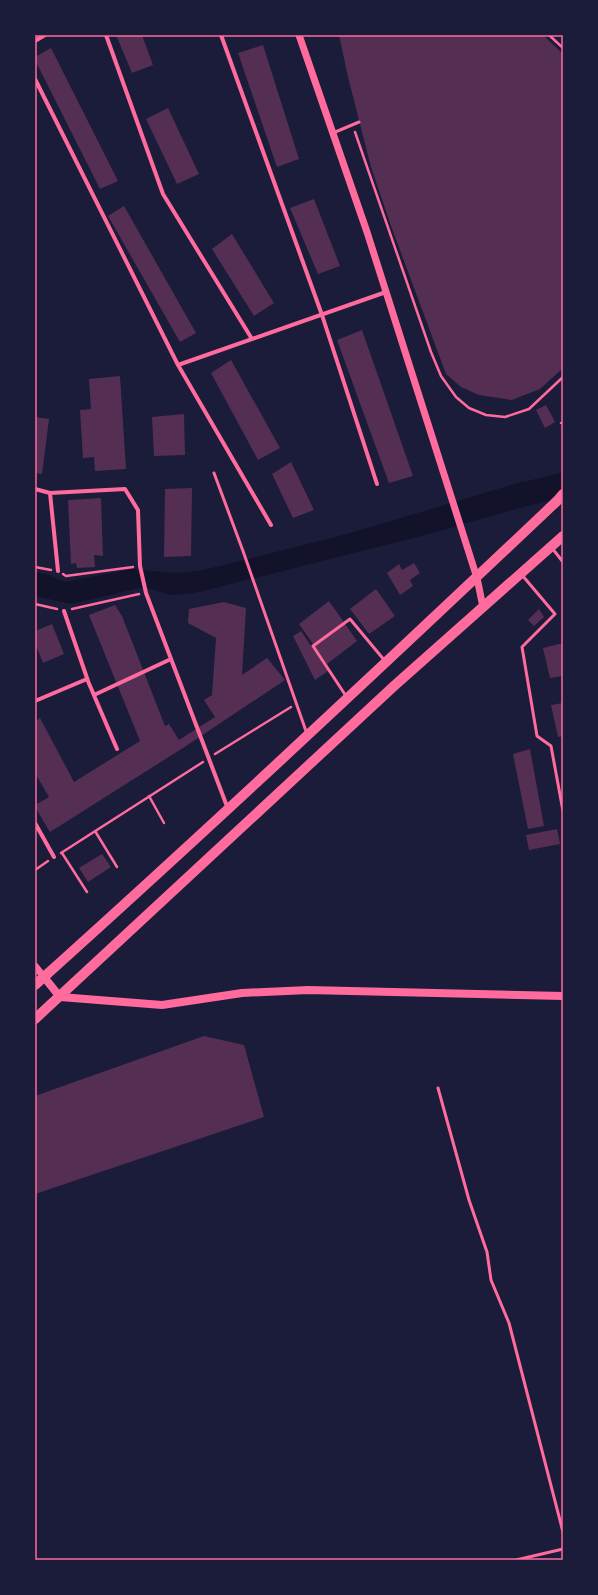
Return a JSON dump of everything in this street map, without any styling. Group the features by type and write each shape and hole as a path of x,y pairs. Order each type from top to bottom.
{"main road":[{"path":"35,985 348,698 477,578 560,498"},
{"path":"35,1019 394,686 563,536"},
{"path":"44,977 60,997 162,1005 242,993 308,990 563,996"}],"street":[{"path":"35,41 45,35"},
{"path":"106,35 163,194 252,339"},
{"path":"221,35 322,315 377,484"},
{"path":"299,35 368,232 477,578 483,607"},
{"path":"35,79 178,365 271,525"},
{"path":"178,365 386,292"},
{"path":"35,489 50,492 125,489 138,510 140,566 146,593 228,809"},
{"path":"50,492 58,571"},
{"path":"64,611 87,679 117,750"},
{"path":"94,695 171,659"},
{"path":"35,701 87,679"},
{"path":"35,822 54,857"},
{"path":"35,966 44,977"}],"lane":[{"path":"333,133 360,122"},
{"path":"214,473 243,551 307,736"},
{"path":"551,547 563,562"},
{"path":"521,573 555,614 522,647 537,736 551,746 563,811"},
{"path":"348,698 313,646 350,619 386,662"},
{"path":"438,1088 469,1200 487,1252 491,1280 509,1323 563,1532"},
{"path":"516,1560 563,1549"}],"path":[{"path":"549,35 563,48"},
{"path":"352,125 431,352 442,376 456,397 469,408 486,416 505,418 529,409 563,377"},
{"path":"35,567 58,571 66,576 140,566"},
{"path":"35,604 64,611 146,593"},
{"path":"35,870 296,703"},
{"path":"149,796 164,823"},
{"path":"95,831 117,867"},
{"path":"62,852 87,892"}],"shaded area":[{"path":"525,481 490,516 433,533 195,593 170,595 151,589 139,588 71,604 35,596 35,572 49,575 65,582 132,569 175,573 197,571 347,534"}],"building":[{"path":"116,35 142,35 153,65 132,73"},
{"path":"339,35 543,35 563,54 563,368 540,389 512,400 479,395 461,387 446,374 391,226 371,167"},
{"path":"263,45 299,159 277,167 238,53"},
{"path":"51,48 118,181 100,189 35,60 35,57"},
{"path":"168,108 199,174 177,184 146,119"},
{"path":"314,199 340,266 318,274 290,208"},
{"path":"124,206 196,333 180,342 108,216"},
{"path":"232,234 274,303 254,316 212,249"},
{"path":"362,330 413,476 389,483 337,340"},
{"path":"231,360 280,448 258,460 211,373"},
{"path":"120,376 126,469 95,471 94,457 83,458 80,410 91,409 89,379"},
{"path":"546,405 555,422 545,428 536,410"},
{"path":"184,414 185,455 154,456 152,417"},
{"path":"35,417 49,419 42,474 35,473"},
{"path":"291,462 314,510 293,518 272,474"},
{"path":"192,488 191,556 164,557 165,489"},
{"path":"101,498 103,556 94,555 95,567 77,568 76,563 71,564 68,500"},
{"path":"414,563 420,573 410,580 413,586 400,595 387,573 399,564 402,570"},
{"path":"376,589 395,616 369,634 350,609"},
{"path":"329,601 357,641 327,664 299,624"},
{"path":"224,602 246,608 242,675 267,658 285,680 183,748 50,832 35,807 35,805 49,797 35,773 35,722 40,718 74,782 140,741 89,615 115,605 122,616 165,726 169,724 179,740 215,717 204,700 212,695 216,638 188,623 189,609"},
{"path":"539,609 544,617 534,626 528,620"},
{"path":"52,624 64,654 43,663 35,643 35,631"},
{"path":"301,631 328,671 315,680 293,636"},
{"path":"563,643 563,676 550,678 543,648"},
{"path":"563,703 563,736 558,737 551,705"},
{"path":"530,749 544,826 528,829 513,754"},
{"path":"557,829 560,844 529,850 526,835"},
{"path":"102,854 111,867 88,882 79,868"},
{"path":"204,1036 244,1045 264,1117 35,1194 35,1096"}],"waterway":[{"path":"476,508 563,485"}]}
